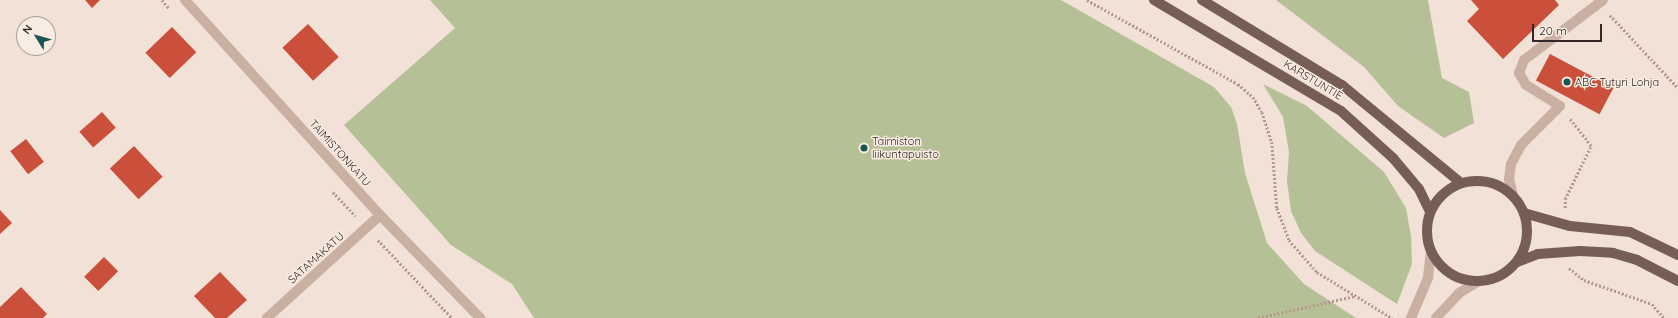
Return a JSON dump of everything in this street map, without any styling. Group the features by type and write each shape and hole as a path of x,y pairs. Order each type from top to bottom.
{"main road":[{"name":"KARSTUNTIE","path":"1154,0 1340,111 1393,158 1419,189 1430,212"},
{"name":"KARSTUNTIE","path":"1202,0 1342,85 1461,183"},
{"path":"1517,262 1525,247 1528,229 1524,213 1513,195 1489,182 1461,183 1448,190 1430,212 1427,232 1431,251 1438,264 1449,273 1463,280 1477,282 1499,276 1517,262 1538,254 1580,251 1613,253 1637,260 1678,281"},
{"path":"1524,213 1570,226 1630,232 1656,242 1678,255"}],"street":[{"name":"TAIMISTONKATU","path":"185,0 380,215 480,318"},
{"path":"1513,195 1509,179 1511,164 1521,145 1560,106 1526,85 1519,73 1521,66 1524,60 1601,2"},
{"name":"SATAMAKATU","path":"267,318 380,215"},
{"path":"1411,318 1428,278 1431,251"},
{"path":"1436,318 1459,293 1477,282"}],"path":[{"path":"1087,0 1238,84 1253,97 1262,112 1272,142 1277,208 1289,240 1317,272 1392,318"},
{"path":"1601,2 1678,88"},
{"path":"1258,318 1356,296"}],"green space":[{"name":"Taimiston liikuntapuisto","path":"430,0 1061,0 1214,87 1231,107 1237,124 1245,173 1267,243 1304,284 1356,318 534,318 512,284 451,245 344,125 455,28"},
{"path":"1276,0 1428,0 1442,78 1469,92 1474,123 1444,138 1398,106 1364,67"},
{"path":"1263,84 1307,106 1384,172 1406,208 1411,236 1412,264 1397,304 1315,251 1301,233 1291,211 1287,181 1289,152 1283,117"}],"building":[{"path":"85,0 100,0 92,8"},
{"path":"1471,0 1555,0 1559,5 1503,59 1467,21 1479,9"},
{"path":"308,24 339,57 313,81 282,48"},
{"path":"172,27 196,52 170,78 145,53"},
{"path":"1550,54 1614,88 1599,114 1536,80"},
{"path":"102,112 116,128 93,148 79,132"},
{"path":"26,139 44,162 28,174 10,151"},
{"path":"134,146 163,177 139,199 110,169"},
{"path":"0,210 12,223 0,234"},
{"path":"104,257 118,271 98,291 84,277"},
{"path":"220,272 247,300 227,318 215,318 194,296"},
{"path":"21,287 47,314 43,318 0,318 0,307"}],"place":[{"name":"ABC Tytyri Lohja","path":"1567,82"},
{"name":"Taimiston liikuntapuisto","path":"864,148"}]}
